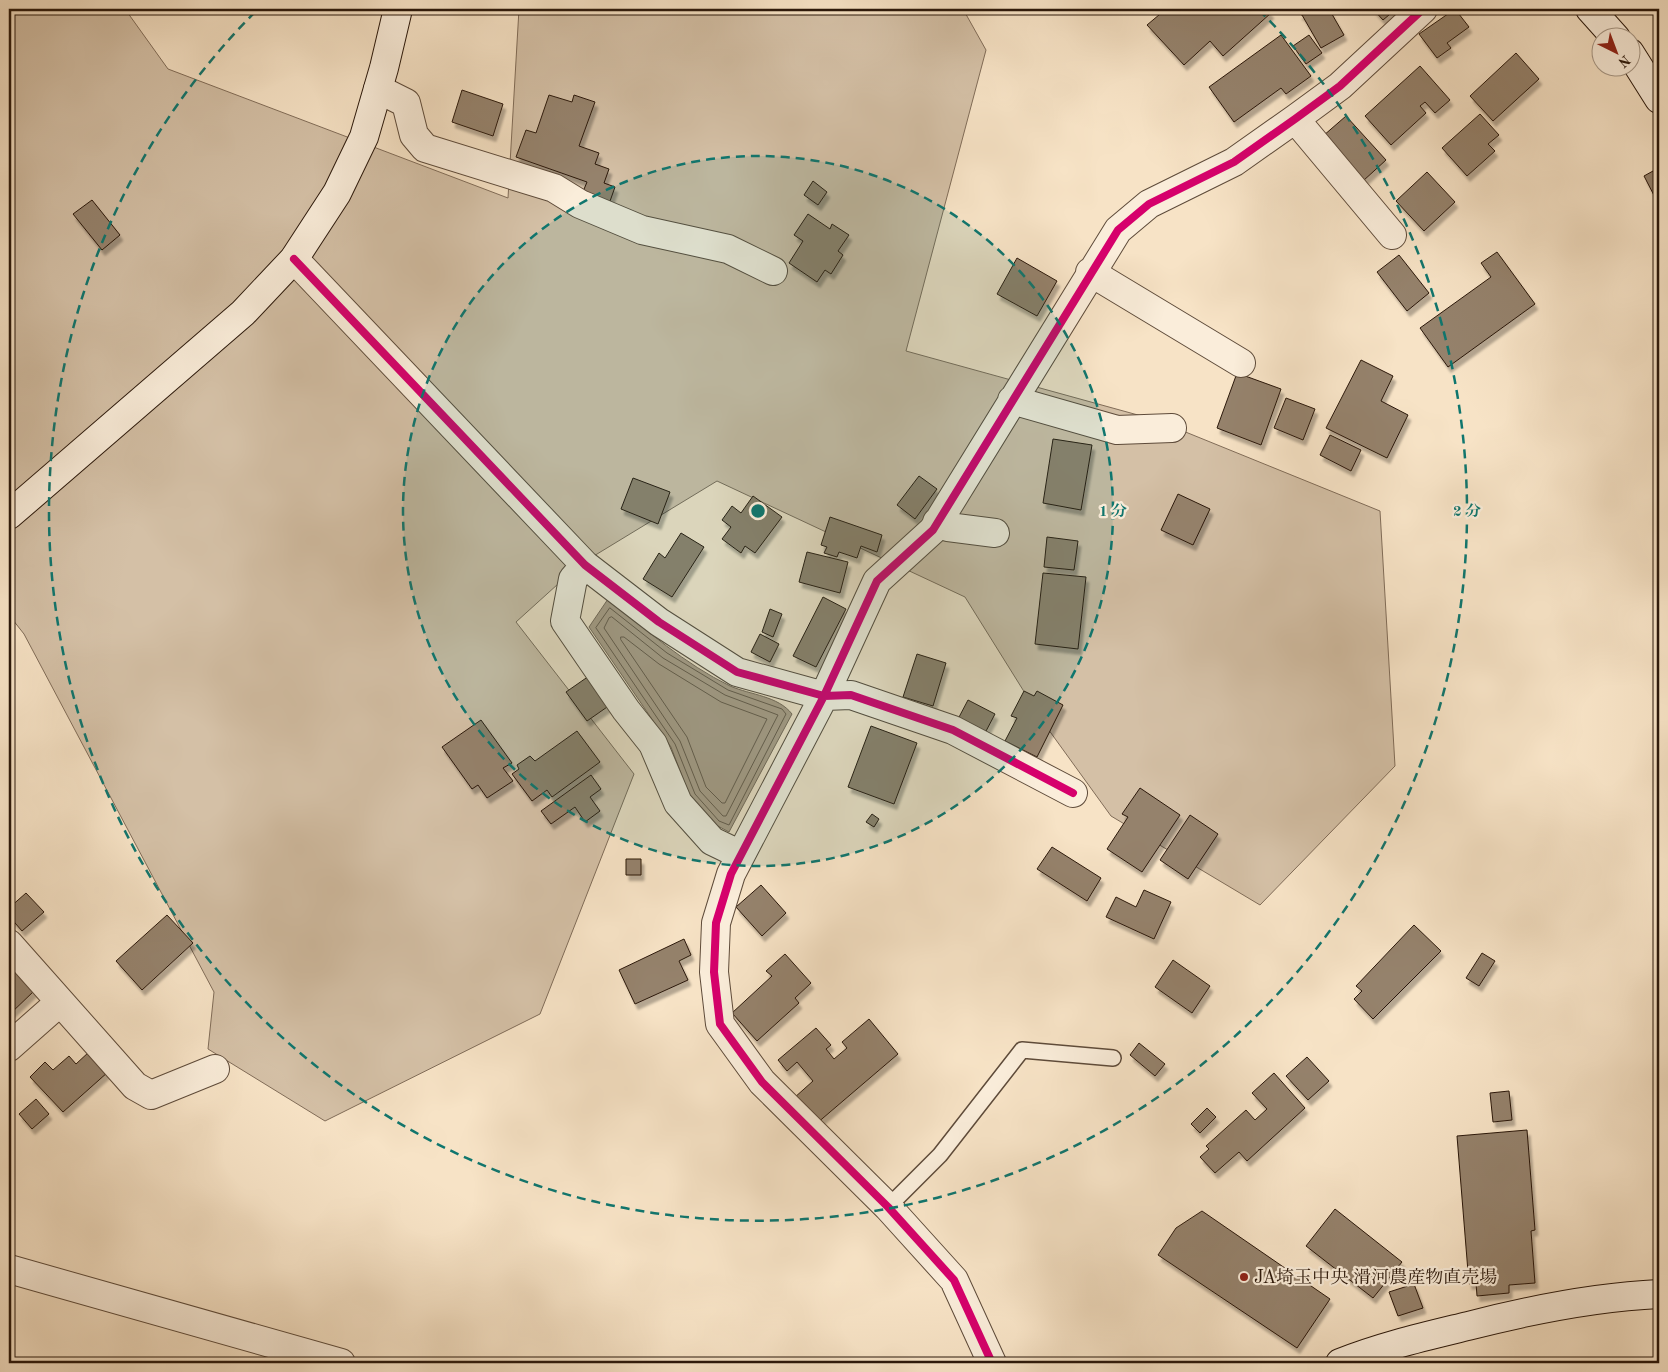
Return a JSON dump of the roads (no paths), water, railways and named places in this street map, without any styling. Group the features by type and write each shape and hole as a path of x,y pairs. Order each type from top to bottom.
{"street":[{"path":"9,515 243,313 294,258 338,193 364,137 398,9"},
{"path":"992,1363 954,1280 888,1207 762,1082 720,1024 714,972 716,923 731,874 824,696 877,581 933,530 1090,272 1118,230 1149,204 1234,162 1295,119 1340,86 1423,9"},
{"path":"1590,9 1607,28"},
{"path":"1640,69 1659,99"},
{"path":"378,89 406,103 414,135 425,148 554,188 587,208 642,230 728,249 773,271"},
{"path":"1295,119 1392,236"},
{"path":"294,258 585,564 659,622 737,672 824,696 851,695 953,730 1073,793"},
{"path":"1090,272 1241,363"},
{"path":"1012,400 1116,430 1172,428"},
{"path":"937,522 948,527 995,533"},
{"path":"585,564 573,579 565,621 626,710 653,744 678,803 712,841 741,855"},
{"path":"9,944 135,1086 151,1095 215,1069"},
{"path":"9,1047 60,1002"},
{"path":"9,1269 341,1363"},
{"path":"1340,1363 1386,1355 1519,1313 1623,1296 1659,1294"}],"lane":[{"path":"888,1207 940,1155 1022,1050 1113,1058"}],"water":[{"path":"608,599 666,646 713,677 730,686 779,703 792,714 729,832 716,825 690,797 671,747 589,627"}],"place":[{"name":"JA埼玉中央 滑河農産物直売場","path":"1244,1277"}]}
